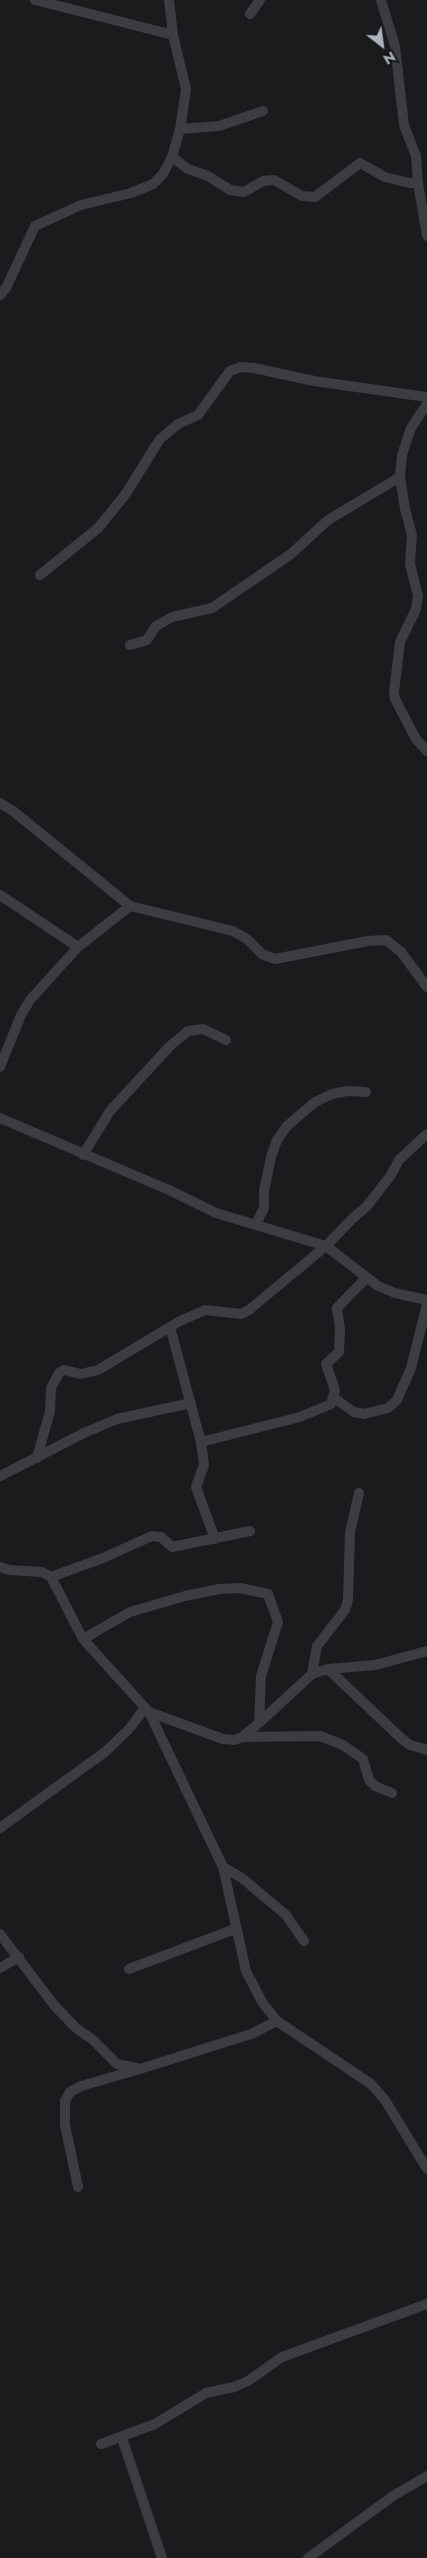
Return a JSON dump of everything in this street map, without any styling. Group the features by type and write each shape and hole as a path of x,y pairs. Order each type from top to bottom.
{"street":[{"path":"35,0 174,35"},
{"path":"0,295 6,288 35,226 81,205 131,193 153,184 163,174 172,157 180,129 186,89 174,35 169,0"},
{"path":"250,14 260,0"},
{"path":"382,0 395,46 404,125 422,157 418,183 427,236"},
{"path":"180,129 219,126 263,111"},
{"path":"172,157 188,170 208,176 230,190 244,192 263,181 274,180 302,196 315,196 360,163 385,177 409,183 418,183"},
{"path":"40,575 98,528 125,495 160,440 178,424 198,415 230,371 241,367 254,368 314,381 427,397"},
{"path":"427,404 406,441 402,455 400,477 412,535 410,564 418,596 416,609 400,642 394,692 395,699 416,739 427,751"},
{"path":"130,645 147,640 156,626 172,617 212,608 291,554 328,520 400,477"},
{"path":"0,803 36,829 130,906 233,931 247,939 262,954 275,959 368,940 386,940 401,952 427,987"},
{"path":"0,895 78,947"},
{"path":"0,1067 21,1015 30,1000 78,947 130,906"},
{"path":"83,1155 110,1111 170,1046 188,1031 203,1029 226,1040"},
{"path":"256,1224 264,1208 264,1191 271,1157 277,1140 287,1126 315,1102 332,1094 348,1091 366,1092"},
{"path":"0,1118 83,1155 169,1190 216,1213 326,1246 366,1278 395,1293 427,1300"},
{"path":"37,1458 50,1411 50,1388 59,1373 64,1370 81,1374 98,1370 170,1327 205,1310 241,1314 249,1310 326,1246 367,1206 391,1175 399,1160 427,1134"},
{"path":"201,1442 300,1417 322,1409 334,1398 335,1390 326,1364 339,1352 340,1329 338,1308 342,1301 366,1278"},
{"path":"334,1398 354,1412 364,1414 388,1408 397,1400 411,1368 427,1304"},
{"path":"170,1327 201,1442 204,1465 196,1487 215,1539"},
{"path":"0,1476 84,1433 117,1419 191,1403"},
{"path":"312,1674 317,1646 345,1610 348,1600 350,1532 360,1493"},
{"path":"51,1577 104,1558 152,1536 161,1537 172,1547 250,1531"},
{"path":"0,1567 9,1570 42,1572 51,1577 83,1639 147,1710 223,1867 235,1929 246,1971 262,2002 277,2020 372,2084 385,2100 427,2168"},
{"path":"83,1639 130,1612 185,1596 219,1589 240,1588 268,1594 278,1622 261,1676 259,1723"},
{"path":"147,1710 223,1739 235,1740 242,1737 259,1723 312,1674 328,1669 375,1666 427,1651"},
{"path":"328,1669 402,1739 410,1745 427,1750"},
{"path":"0,1828 104,1752 147,1710"},
{"path":"242,1737 320,1736 343,1745 363,1759 369,1780 374,1786 392,1793"},
{"path":"223,1867 242,1878 286,1915 304,1941"},
{"path":"129,1969 235,1929"},
{"path":"0,1934 54,2006 76,2028 94,2040 117,2064 140,2069"},
{"path":"0,1968 19,1957"},
{"path":"78,2186 65,2125 65,2102 70,2092 81,2086 251,2034 277,2020"},
{"path":"417,2152 427,2158"},
{"path":"101,2444 122,2438 154,2424 206,2393 234,2388 248,2381 282,2357 427,2304"},
{"path":"122,2438 162,2558"},
{"path":"308,2558 393,2496 427,2476"}]}
